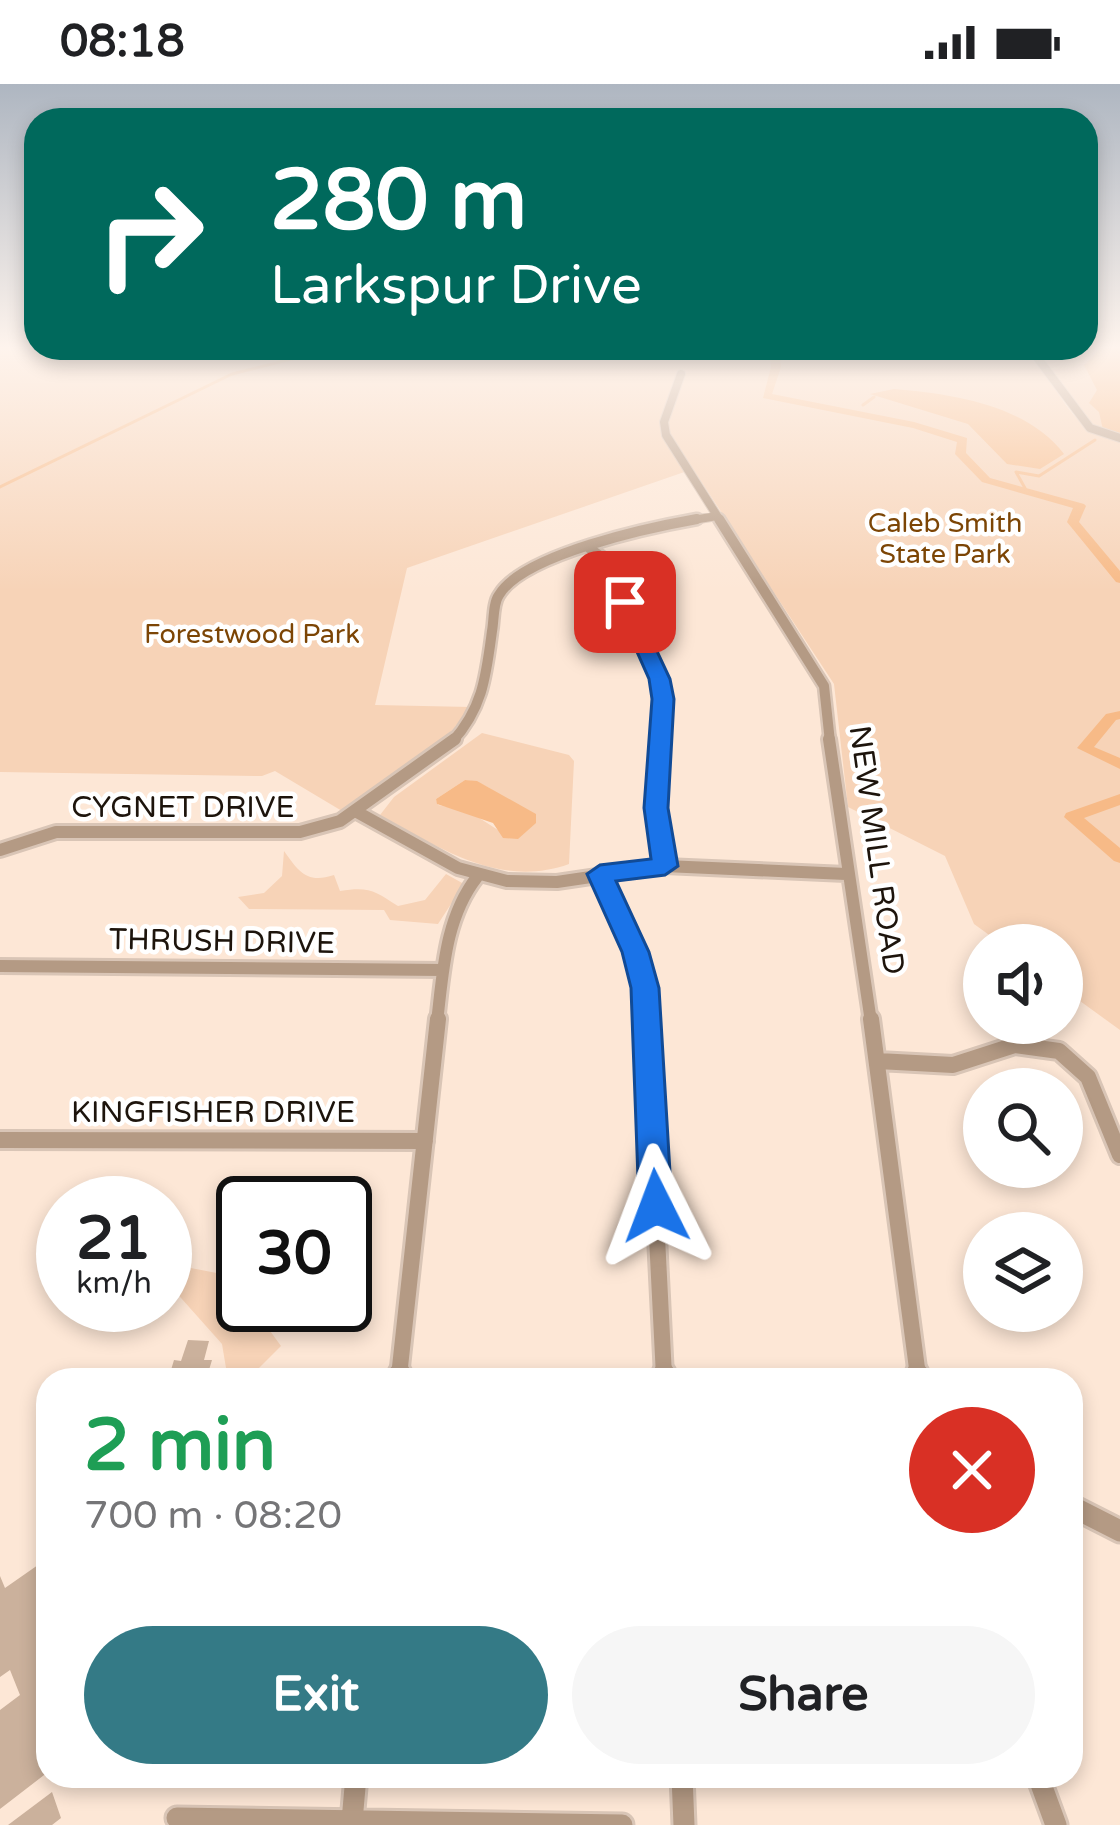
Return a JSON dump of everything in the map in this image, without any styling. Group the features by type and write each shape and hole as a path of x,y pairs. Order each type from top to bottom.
{"street":[{"name":"NEW MILL ROAD","path":"666,428 824,686 916,1368"},
{"path":"1091,428 1120,438"},
{"name":"CYGNET DRIVE","path":"0,850 33,836 78,830 321,829 356,812 452,742 473,718 484,692 497,596 505,585 659,524 717,517"},
{"path":"590,548 606,560 659,679 663,699 656,808 665,866"},
{"path":"356,812 477,877 539,884 665,866 846,874"},
{"path":"600,874 636,952 645,988 663,1368"},
{"path":"400,1368 442,970 448,938 467,888 477,877"},
{"name":"THRUSH DRIVE","path":"0,966 442,970"},
{"path":"878,1060 964,1064 1011,1045 1035,1045 1062,1054 1084,1070 1104,1096 1120,1155"},
{"name":"KINGFISHER DRIVE","path":"0,1140 425,1141"},
{"path":"1083,1512 1120,1531"},
{"path":"352,1821 355,1788"},
{"path":"683,1788 685,1825"},
{"path":"1043,1788 1056,1825"},
{"path":"177,1818 622,1825"}],"green space":[{"path":"0,428 1091,428 1120,441 1120,1030 1083,1003 1083,924 974,924 945,856 848,807 834,684 693,469 407,568 375,705 471,707 445,739 342,811 275,771 262,776 0,772"},
{"path":"482,733 569,755 574,761 569,864 519,872 471,861 380,815 394,797","holes":["465,780 502,798 529,829 501,832 470,812 438,805 436,799"]},
{"path":"284,851 305,874 334,875 340,891 371,891 398,906 425,900 446,874 464,884 438,924 390,920 384,910 249,909 238,897 264,893 282,876"},
{"path":"192,1268 216,1273 216,1332 271,1332 281,1346 259,1368 226,1368 222,1344 192,1310"}],"shaded area":[{"path":"972,428 1036,428 1064,454 1040,469 1007,464"},
{"path":"465,780 477,781 536,814 536,823 518,839 503,838 493,823 437,804 436,799"}],"building":[{"path":"188,1340 209,1341 204,1360 212,1360 210,1368 172,1368 174,1360 181,1361"},
{"path":"36,1566 36,1781 0,1809 0,1710 20,1695 10,1670 0,1677 0,1576 5,1588"},
{"path":"52,1792 61,1818 52,1825 8,1825"}],"waterway":[{"path":"0,487 121,428"},
{"path":"922,428 963,440 960,454 986,480 1080,506 1073,522 1120,579"},
{"path":"1026,490 1016,472 1039,476 1095,440"},
{"path":"1120,715 1111,717 1085,748 1120,764"},
{"path":"1120,799 1072,817 1120,857"}],"route":[{"path":"625,602 663,699 656,808 665,866 600,874 636,952 645,988 656,1206"}],"park label":[{"name":"Caleb Smith State Park","path":"945,538"},
{"name":"Forestwood Park","path":"252,634"}]}
